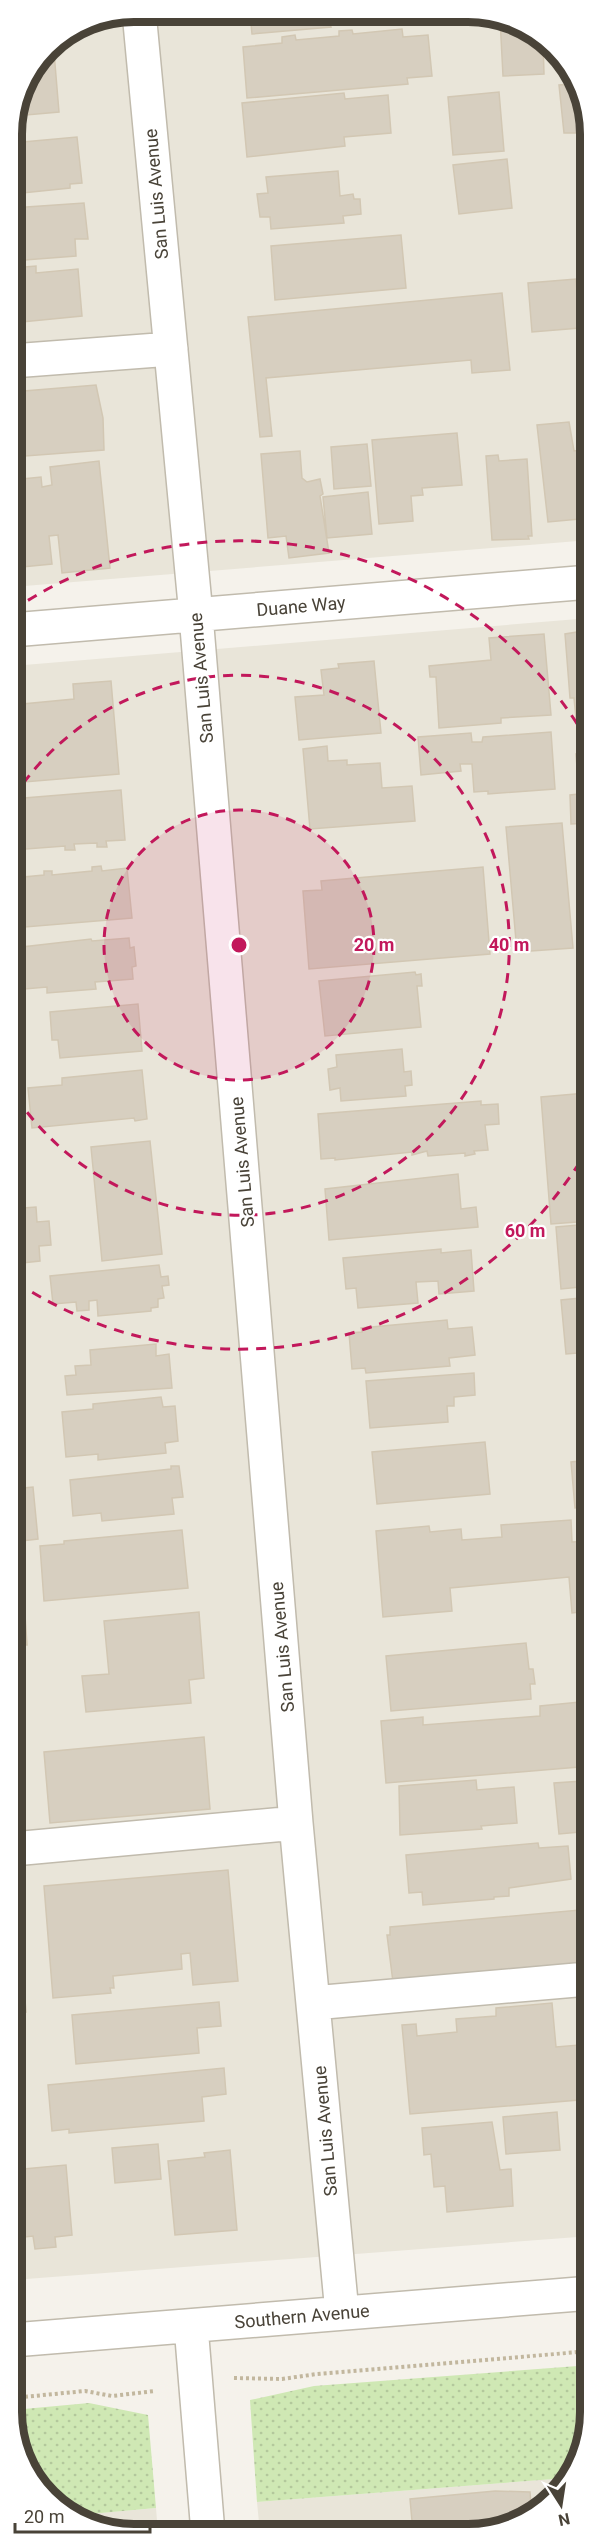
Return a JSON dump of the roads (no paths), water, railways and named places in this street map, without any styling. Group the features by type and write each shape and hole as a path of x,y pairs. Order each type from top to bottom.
{"street":[{"name":"San Luis Avenue","path":"140,22 196,615 296,1823 342,2313"},
{"path":"23,361 171,349"},
{"name":"Duane Way","path":"23,629 580,583"},
{"path":"22,1848 296,1823"},
{"path":"313,2003 576,1980"},
{"name":"Southern Avenue","path":"22,2339 580,2294"},
{"path":"191,2326 207,2524"}]}
